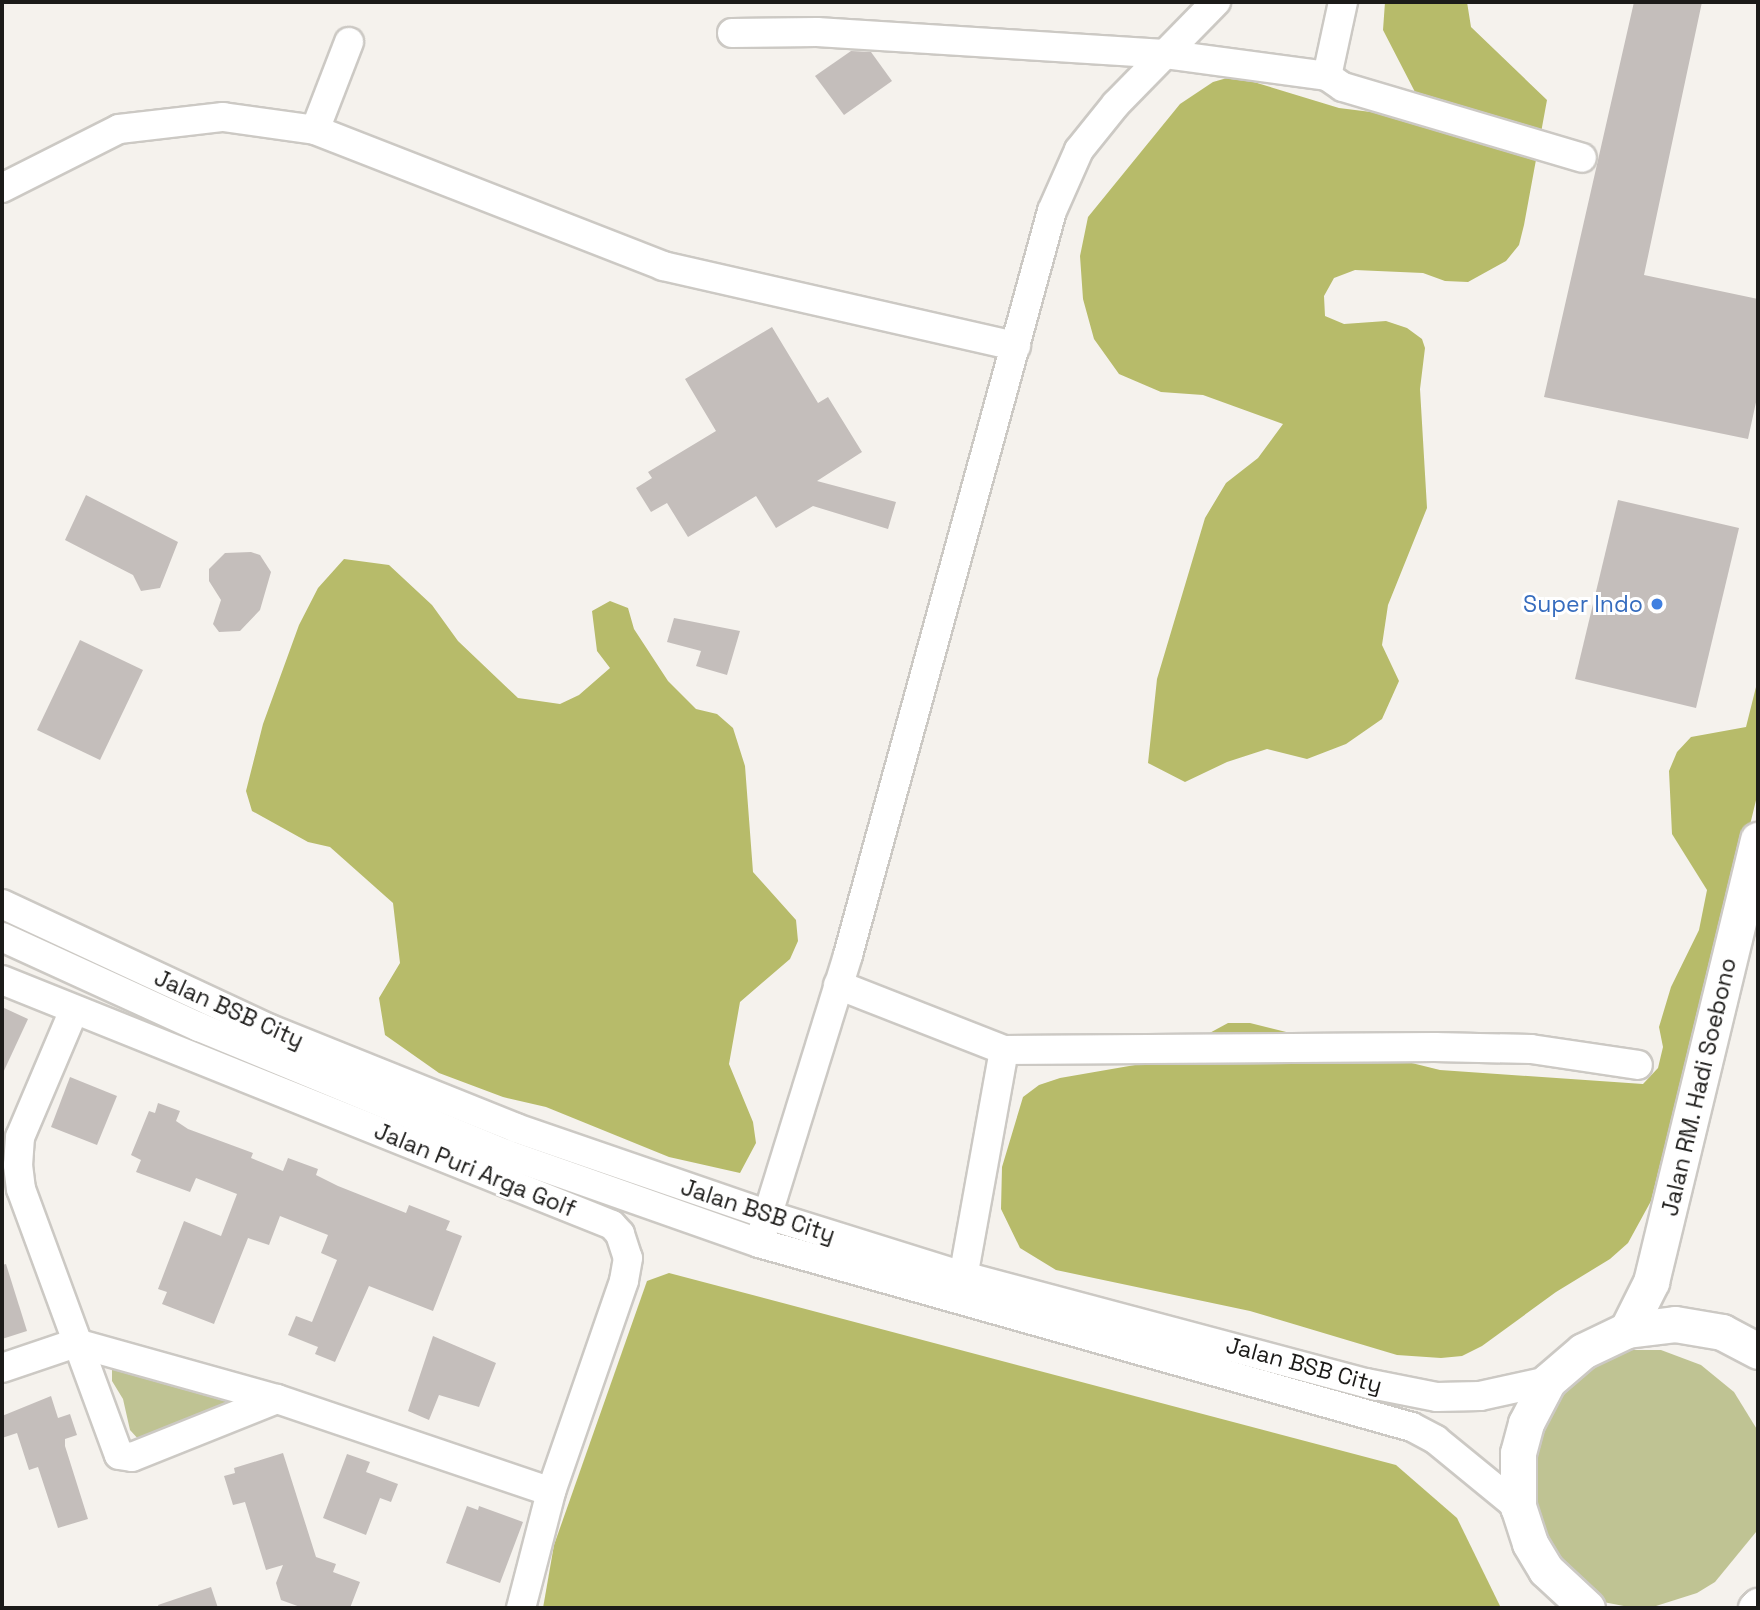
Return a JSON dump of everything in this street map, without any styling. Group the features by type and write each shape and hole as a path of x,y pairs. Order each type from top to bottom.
{"main road":[{"name":"Jalan RM. Hadi Soebono","path":"1627,1330 1651,1282 1758,840"},
{"path":"1587,1608 1546,1570 1530,1544 1518,1507 1518,1452 1526,1423 1549,1381 1584,1351 1627,1330 1675,1324 1722,1332 1758,1351"},
{"path":"1546,1570 1547,1608"}],"street":[{"path":"758,1242 838,985 1052,211 1079,150 1164,54 1216,2"},
{"path":"1328,76 1343,2"},
{"path":"732,33 817,32 1164,54 1328,76 1343,87 1582,158"},
{"path":"315,130 349,42"},
{"path":"2,188 119,129 223,117 315,130 663,266 1016,346"},
{"name":"Jalan BSB City","path":"2,904 270,1029 516,1128 768,1215 961,1288 1412,1427 1446,1448 1518,1507"},
{"name":"Jalan BSB City","path":"2,937 199,1027 506,1154 758,1242 1366,1383 1437,1397 1480,1396 1549,1381"},
{"name":"Jalan Puri Arga Golf","path":"2,980 612,1225 627,1249 624,1281 551,1492 521,1608"},
{"path":"838,985 1003,1050 1435,1047 1531,1049 1638,1065"},
{"path":"74,1010 20,1137 18,1165 21,1189 119,1455 125,1457 277,1399"},
{"path":"961,1288 1003,1050"},
{"path":"2,1368 76,1343 277,1399 551,1492"}],"green space":[{"path":"1385,2 1467,2 1471,27 1547,100 1519,245 1506,261 1468,282 1445,281 1423,273 1355,270 1334,278 1324,296 1325,316 1344,324 1386,321 1407,328 1422,339 1425,348 1420,389 1427,508 1388,605 1382,645 1399,681 1382,719 1346,744 1307,759 1267,749 1227,762 1185,782 1148,763 1157,679 1205,518 1226,483 1258,458 1283,424 1203,395 1161,392 1119,374 1094,339 1083,299 1080,256 1088,217 1180,104 1213,82 1234,76 1339,108 1379,113 1401,109 1415,92 1383,30"},
{"path":"344,559 389,565 432,605 458,641 518,698 560,704 579,695 610,668 597,651 592,611 610,601 628,608 634,629 668,681 696,709 717,714 733,728 745,766 753,872 796,920 798,941 790,959 740,1002 729,1064 753,1122 756,1143 740,1173 669,1157 546,1107 503,1097 439,1073 385,1035 379,998 400,963 393,903 330,847 308,842 252,811 246,791 263,724 299,625 318,588"},
{"path":"1758,679 1758,792 1678,1121 1661,1161 1651,1201 1628,1243 1610,1259 1556,1292 1482,1346 1462,1356 1441,1358 1397,1355 1250,1311 1056,1270 1020,1248 1001,1209 1002,1167 1023,1097 1039,1085 1060,1078 1158,1061 1228,1023 1250,1023 1440,1070 1643,1084 1658,1068 1663,1047 1659,1027 1671,987 1699,930 1707,890 1672,834 1669,771 1677,752 1691,737 1746,727"},
{"path":"669,1273 1396,1465 1457,1518 1501,1608 543,1608 554,1545 647,1281"},
{"path":"1618,1350 1661,1350 1701,1365 1734,1392 1758,1431 1756,1532 1715,1582 1697,1593 1656,1606 1634,1608 1593,1600 1527,1547 1529,1405"},
{"path":"112,1364 237,1403 140,1441 130,1430 123,1399 112,1381"}],"building":[{"path":"1634,2 1702,2 1644,275 1758,299 1758,393 1748,439 1544,397"},
{"path":"851,51 871,52 892,81 844,115 815,76"},
{"path":"772,327 818,403 828,397 862,452 817,481 896,502 888,529 813,506 776,528 756,496 688,537 667,503 651,512 636,488 652,478 648,472 716,431 685,379"},
{"path":"86,495 178,542 160,588 141,591 133,575 65,540"},
{"name":"Super Indo","path":"1618,500 1739,528 1696,708 1575,679"},
{"path":"251,552 260,555 271,572 260,610 240,631 219,632 213,624 221,600 209,581 209,569 225,553"},
{"path":"674,618 740,631 727,675 696,666 701,651 667,642"},
{"path":"80,640 143,670 100,760 37,730"},
{"path":"2,1007 28,1019 2,1075"},
{"path":"70,1077 117,1096 97,1145 51,1127"},
{"path":"158,1103 180,1111 176,1121 188,1129 253,1153 251,1158 283,1171 288,1158 318,1169 316,1175 338,1186 406,1213 409,1205 450,1221 446,1230 462,1236 433,1311 369,1286 335,1362 315,1354 318,1347 288,1335 296,1316 312,1322 337,1260 321,1253 328,1235 280,1216 269,1245 248,1238 214,1324 162,1304 167,1292 158,1289 184,1221 221,1236 237,1194 196,1178 190,1192 136,1172 141,1160 131,1155 149,1111 155,1113"},
{"path":"6,1264 27,1331 2,1339 2,1265"},
{"path":"433,1336 496,1363 479,1407 439,1395 429,1420 408,1411"},
{"path":"51,1396 58,1418 70,1414 77,1435 65,1439 65,1446 88,1519 58,1528 38,1467 29,1470 17,1433 2,1438 2,1416"},
{"path":"283,1453 316,1557 336,1564 333,1572 360,1582 350,1608 303,1608 281,1600 276,1583 283,1565 266,1570 245,1502 233,1505 224,1476 235,1473 234,1468"},
{"path":"347,1454 370,1462 366,1472 398,1484 391,1502 380,1498 366,1535 323,1518"},
{"path":"467,1506 478,1510 479,1506 523,1522 500,1583 446,1563"},
{"path":"211,1587 218,1608 159,1608 158,1605"}],"place":[{"name":"Super Indo","path":"1657,604"}]}
